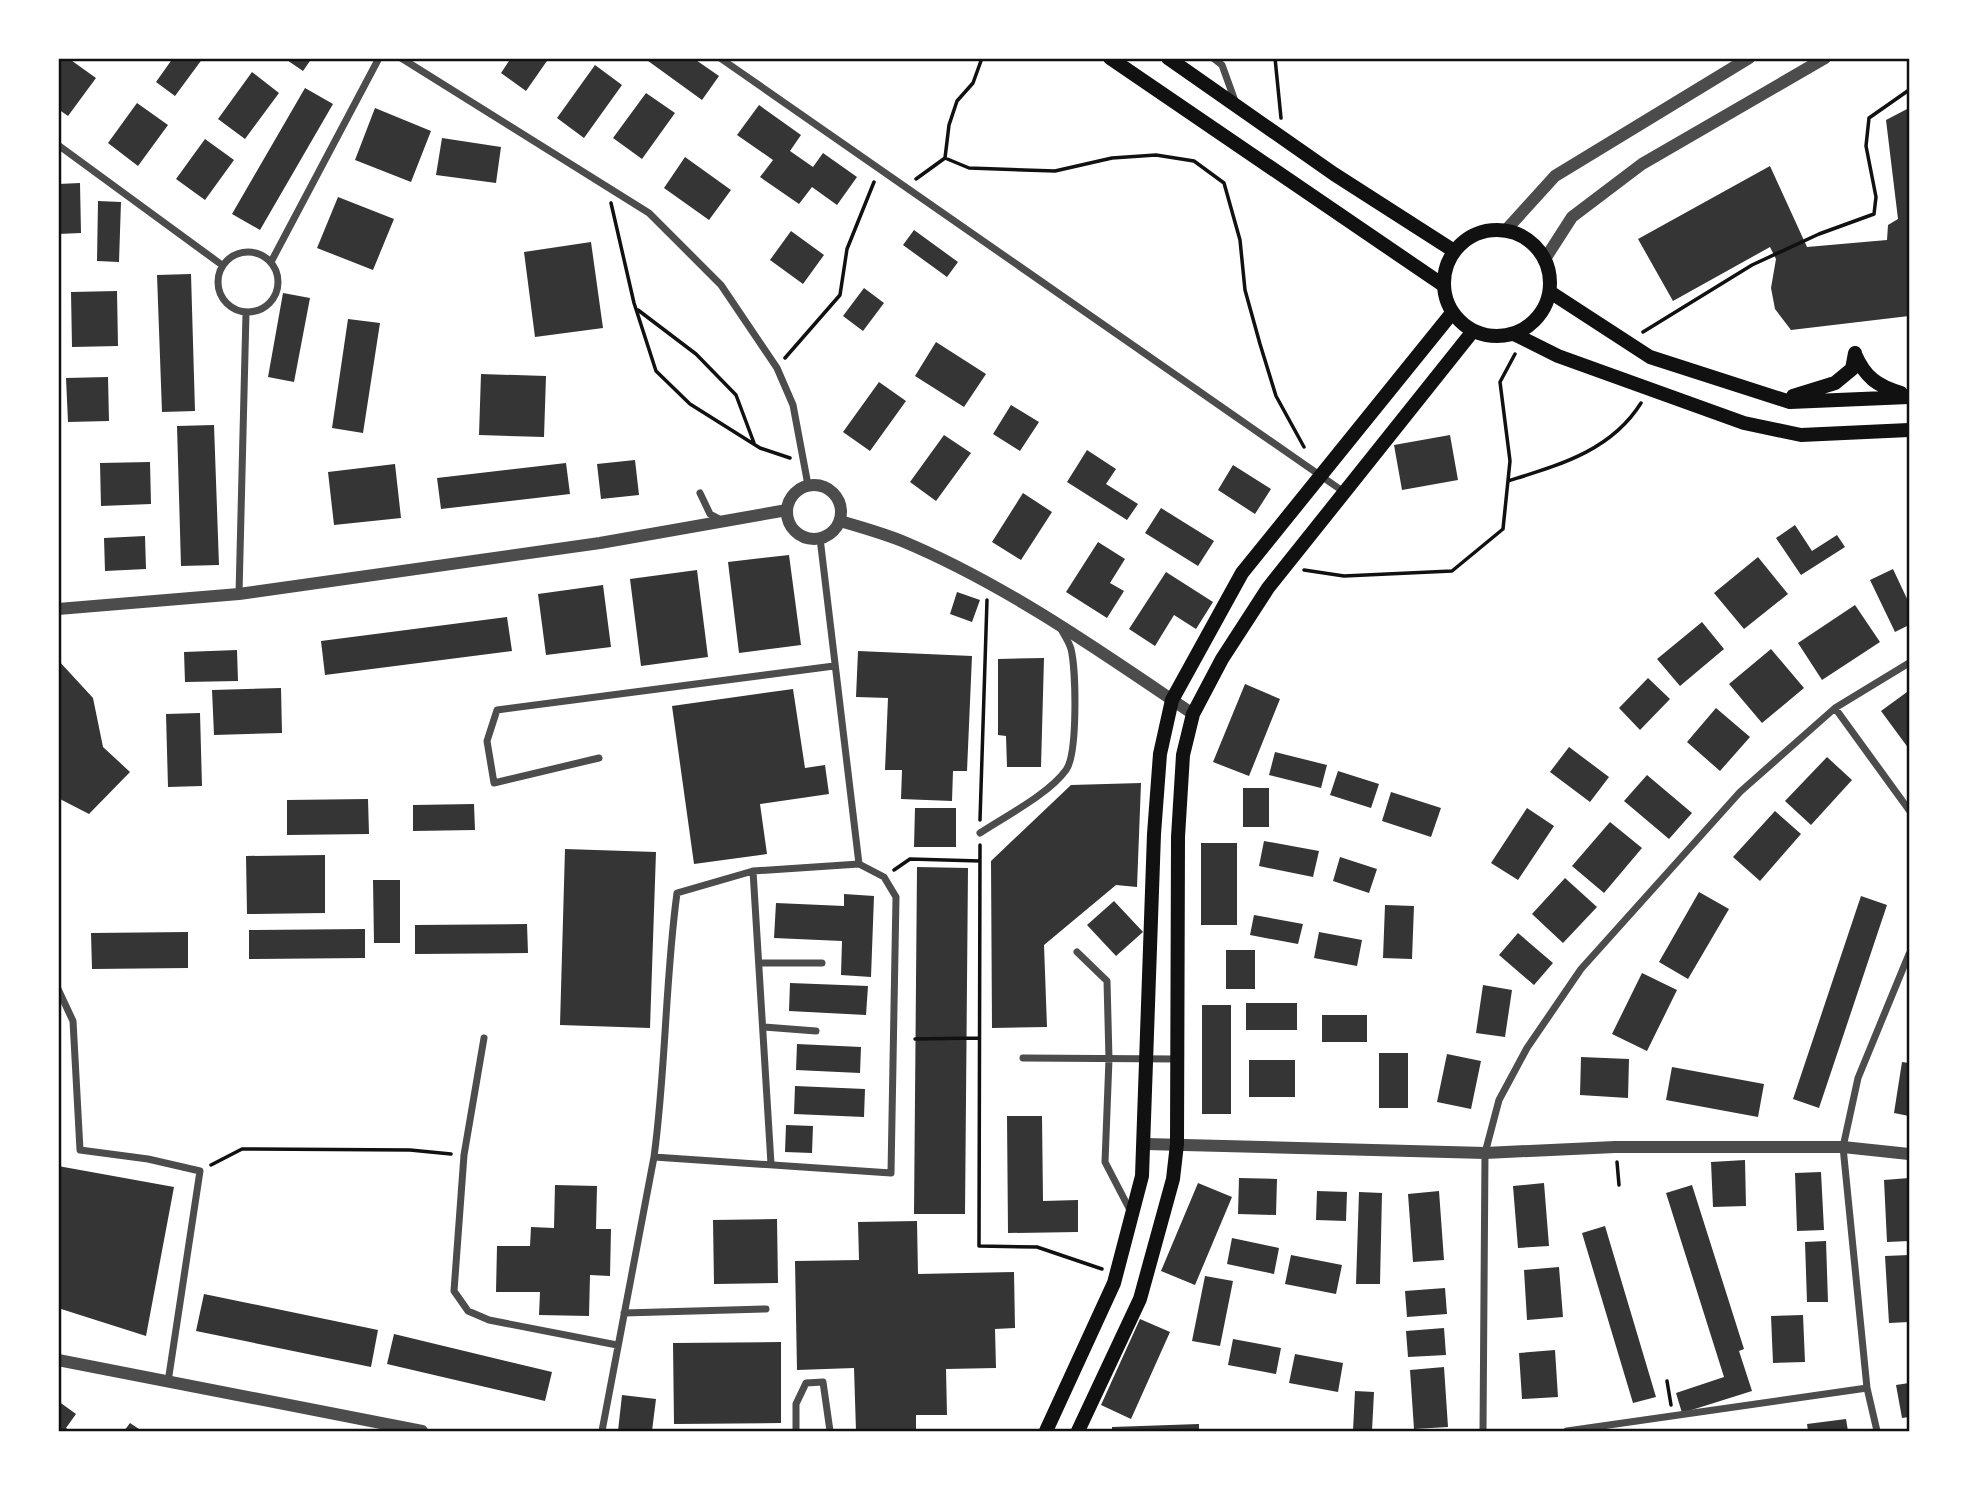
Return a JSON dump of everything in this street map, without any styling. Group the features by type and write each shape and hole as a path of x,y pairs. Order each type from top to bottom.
{"main road":[{"path":"1110,58 1443,285"},
{"path":"1168,58 1454,251"},
{"path":"1519,336 1543,310 1550,292 1550,275 1545,259 1535,246 1522,236 1506,230 1486,230 1468,238 1454,251 1445,267 1443,285 1452,313 1473,331 1486,336 1519,336 1558,356 1744,423 1801,435 1909,430"},
{"path":"1550,292 1650,357 1790,402 1909,396"},
{"path":"1046,1431 1117,1275 1133,1216 1146,1144 1156,808 1160,754 1172,700 1242,573 1452,313"},
{"path":"1078,1431 1140,1298 1173,1179 1177,1144 1178,837 1183,755 1193,714 1222,659 1285,567 1473,331"},
{"path":"1780,399 1835,383 1852,369 1855,353 1862,370 1880,387 1909,396"}],"street":[{"path":"271,262 379,58"},
{"path":"401,58 649,213 721,285 777,368 793,405 808,485"},
{"path":"720,58 1344,492"},
{"path":"1213,58 1222,65 1236,105"},
{"path":"1506,230 1555,176 1749,58"},
{"path":"1545,259 1572,218 1642,164 1825,58"},
{"path":"58,145 222,265"},
{"path":"246,251 264,256 271,262 276,270 277,291 265,307 246,313 227,304 220,296 217,286 222,265 236,253 246,251"},
{"path":"239,594 246,313"},
{"path":"808,485 825,486 837,497 840,521 832,532 820,538 803,537 796,532 788,518 787,510 794,494 808,485"},
{"path":"699,493 710,514 727,523"},
{"path":"58,609 239,594 727,523 787,510"},
{"path":"840,521 902,541 987,584 1060,625 1193,714"},
{"path":"820,538 859,864"},
{"path":"979,833 1050,786 1067,769 1074,746 1071,648 1060,625"},
{"path":"1483,1431 1485,1153 1499,1100 1527,1048 1581,970 1740,792 1835,708 1909,663"},
{"path":"599,758 494,783 487,741 497,710 834,666"},
{"path":"1835,708 1909,810"},
{"path":"602,1431 654,1157 664,1061 667,964 677,893 753,871 859,864 884,877 896,897 891,1173 654,1157"},
{"path":"753,871 771,1164"},
{"path":"1077,952 1107,981 1109,1059 1105,1162 1133,1216"},
{"path":"1877,1431 1867,1388 1843,1147 1858,1078 1909,954"},
{"path":"760,963 822,963"},
{"path":"58,989 73,1021 80,1150 148,1159 200,1171 168,1382"},
{"path":"764,1027 816,1031"},
{"path":"484,1038 464,1155 454,1291 468,1311 489,1320 617,1345"},
{"path":"1023,1058 1176,1059"},
{"path":"1146,1144 1485,1153 1615,1147 1843,1147 1909,1154"},
{"path":"624,1313 766,1309"},
{"path":"58,1360 422,1431"},
{"path":"796,1431 796,1404 806,1382 822,1382 831,1431"},
{"path":"1567,1431 1867,1388"}],"path":[{"path":"946,158 949,125 957,101 974,83 982,58"},
{"path":"1275,58 1283,138"},
{"path":"1626,342 1752,265 1819,234 1874,214 1876,197 1866,146 1869,118 1909,90"},
{"path":"946,158 969,168 1055,171 1112,158 1156,155 1194,161 1224,183 1240,240 1245,289 1276,396 1319,477"},
{"path":"904,187 946,158"},
{"path":"777,368 839,295 847,249 880,169"},
{"path":"607,187 636,309 656,371 690,404 755,445 805,463"},
{"path":"636,309 696,354 736,395 755,445"},
{"path":"1285,567 1344,576 1452,571 1503,529 1510,461 1500,382 1519,336"},
{"path":"1508,481 1580,458 1628,425 1650,389"},
{"path":"987,584 988,633 979,833 979,1246 1037,1247 1117,1275"},
{"path":"884,877 909,859 980,861"},
{"path":"915,1039 978,1038"},
{"path":"1615,1147 1619,1185"},
{"path":"200,1171 242,1149 410,1150 464,1155"},
{"path":"1667,1381 1673,1417"}],"building":[{"path":"59,58 68,58 96,78 68,116 58,109"},
{"path":"173,58 203,58 175,96 156,82"},
{"path":"284,58 312,58 303,71"},
{"path":"511,58 549,58 526,91 501,73"},
{"path":"644,58 693,58 719,76 702,100"},
{"path":"595,65 622,85 584,138 557,118"},
{"path":"252,72 279,93 245,139 218,119"},
{"path":"305,88 333,104 260,230 232,214"},
{"path":"646,93 675,113 642,159 613,138"},
{"path":"137,103 168,125 138,166 108,143"},
{"path":"759,105 801,135 790,151 813,167 823,153 857,177 837,205 812,187 799,204 760,177 773,160 737,135"},
{"path":"375,108 431,131 411,182 355,160"},
{"path":"1909,108 1909,316 1791,330 1775,309 1771,288 1776,259 1770,247 1673,301 1638,239 1770,166 1807,247 1887,240 1888,225 1898,219 1886,120"},
{"path":"442,138 501,147 496,183 436,175"},
{"path":"205,139 234,160 205,200 176,179"},
{"path":"685,157 731,190 709,220 664,188"},
{"path":"80,183 81,233 58,234 58,184"},
{"path":"338,197 394,219 373,270 317,248"},
{"path":"98,201 121,202 119,262 97,261"},
{"path":"914,230 958,262 947,277 903,245"},
{"path":"791,231 824,255 803,284 770,260"},
{"path":"591,242 603,328 535,337 524,252"},
{"path":"191,274 195,411 162,412 157,275"},
{"path":"864,288 884,303 863,331 843,316"},
{"path":"117,291 118,346 72,347 71,292"},
{"path":"283,293 310,298 294,382 268,377"},
{"path":"348,319 380,323 363,433 332,428"},
{"path":"936,342 986,374 964,407 915,376"},
{"path":"481,374 546,376 544,437 479,435"},
{"path":"108,377 109,421 68,422 66,378"},
{"path":"879,382 906,401 870,451 843,432"},
{"path":"1011,405 1039,422 1020,451 993,434"},
{"path":"214,425 219,565 181,566 177,426"},
{"path":"944,435 971,453 936,501 910,482"},
{"path":"1450,435 1458,480 1402,490 1394,445"},
{"path":"1087,450 1116,469 1106,484 1138,504 1127,520 1067,482"},
{"path":"635,460 639,495 601,499 597,464"},
{"path":"150,462 151,504 101,506 100,463"},
{"path":"566,463 570,494 441,509 437,478"},
{"path":"395,464 401,518 334,525 328,472"},
{"path":"1233,465 1271,489 1255,514 1218,490"},
{"path":"1023,493 1052,512 1021,560 992,542"},
{"path":"1161,508 1214,541 1198,566 1145,533"},
{"path":"1795,525 1812,551 1837,535 1845,547 1801,575 1776,538"},
{"path":"145,536 146,569 105,571 104,538"},
{"path":"1098,542 1125,559 1110,583 1124,591 1107,618 1066,592"},
{"path":"789,555 801,645 739,653 728,562"},
{"path":"1758,557 1788,594 1744,629 1714,593"},
{"path":"1893,569 1909,603 1909,625 1895,632 1870,580"},
{"path":"697,570 708,657 641,666 630,579"},
{"path":"1166,572 1213,602 1196,629 1174,615 1155,646 1129,629"},
{"path":"603,585 611,647 546,655 538,594"},
{"path":"957,592 980,600 972,622 950,614"},
{"path":"1855,605 1880,642 1822,680 1798,643"},
{"path":"507,617 512,651 325,675 321,641"},
{"path":"1702,622 1724,649 1680,686 1657,659"},
{"path":"1771,649 1804,688 1762,723 1729,684"},
{"path":"237,650 238,681 185,682 184,652"},
{"path":"858,651 972,656 967,771 953,771 952,801 901,799 902,770 885,770 888,698 856,697"},
{"path":"1044,658 1041,767 1007,767 1006,736 998,735 998,659"},
{"path":"58,660 93,698 103,747 130,772 89,814 58,798"},
{"path":"1648,678 1670,699 1640,730 1619,708"},
{"path":"1245,684 1280,699 1249,776 1213,762"},
{"path":"281,688 282,733 214,735 212,690"},
{"path":"793,689 805,768 825,765 829,794 760,804 767,854 694,864 672,706"},
{"path":"1907,692 1909,695 1909,749 1881,711"},
{"path":"1716,708 1750,737 1720,771 1687,742"},
{"path":"200,713 202,786 168,787 166,714"},
{"path":"1569,747 1609,777 1590,802 1550,772"},
{"path":"1275,752 1327,765 1321,788 1269,775"},
{"path":"1827,757 1852,780 1811,825 1785,801"},
{"path":"1338,771 1379,784 1371,808 1330,795"},
{"path":"1647,775 1692,813 1669,839 1624,801"},
{"path":"1141,783 1137,887 1116,885 1044,945 1047,1027 992,1028 991,861 1071,785"},
{"path":"1243,788 1269,788 1269,827 1243,827"},
{"path":"1391,792 1441,808 1431,837 1382,821"},
{"path":"368,799 369,834 287,835 287,800"},
{"path":"474,804 475,830 413,831 413,805"},
{"path":"915,808 956,808 956,847 914,847"},
{"path":"1527,808 1554,826 1518,880 1491,863"},
{"path":"1775,811 1801,834 1760,881 1733,857"},
{"path":"1610,822 1642,848 1604,893 1572,866"},
{"path":"1264,841 1319,851 1313,877 1259,866"},
{"path":"1201,843 1237,843 1237,925 1201,925"},
{"path":"565,849 656,852 650,1028 560,1025"},
{"path":"325,855 325,913 247,914 246,856"},
{"path":"1340,857 1377,869 1369,893 1333,881"},
{"path":"917,867 968,868 965,1214 914,1214"},
{"path":"1565,878 1597,907 1563,943 1532,914"},
{"path":"373,880 400,880 400,943 374,943"},
{"path":"1699,892 1729,909 1688,979 1659,962"},
{"path":"844,894 874,896 871,977 841,975 842,941 774,938 776,903 844,906"},
{"path":"1861,896 1887,905 1819,1108 1793,1099"},
{"path":"1114,901 1143,932 1116,956 1087,925"},
{"path":"1385,905 1414,906 1412,959 1383,958"},
{"path":"1254,915 1303,924 1298,944 1250,935"},
{"path":"527,924 528,953 415,954 415,925"},
{"path":"365,929 365,958 249,959 249,930"},
{"path":"188,932 188,968 92,969 91,933"},
{"path":"1319,932 1362,940 1357,966 1314,958"},
{"path":"1518,933 1553,963 1534,985 1499,955"},
{"path":"1226,950 1255,950 1255,989 1226,989"},
{"path":"1642,973 1677,990 1647,1051 1612,1034"},
{"path":"790,983 868,986 866,1015 789,1011"},
{"path":"1483,985 1512,990 1505,1037 1476,1033"},
{"path":"1246,1003 1297,1003 1297,1030 1246,1030"},
{"path":"1202,1005 1231,1005 1231,1114 1202,1114"},
{"path":"1322,1015 1367,1015 1367,1042 1322,1042"},
{"path":"797,1044 861,1047 860,1073 796,1070"},
{"path":"1379,1053 1408,1053 1408,1108 1379,1108"},
{"path":"1447,1054 1481,1061 1471,1109 1437,1102"},
{"path":"1581,1057 1629,1059 1628,1098 1580,1095"},
{"path":"1249,1060 1295,1060 1295,1097 1249,1097"},
{"path":"1902,1062 1909,1063 1909,1116 1894,1113"},
{"path":"1672,1067 1764,1084 1758,1117 1666,1100"},
{"path":"795,1086 865,1089 864,1117 794,1114"},
{"path":"1007,1116 1042,1116 1043,1201 1078,1200 1078,1232 1008,1233"},
{"path":"786,1125 813,1126 812,1153 785,1152"},
{"path":"1745,1160 1746,1206 1713,1207 1711,1162"},
{"path":"58,1166 174,1187 146,1336 58,1308"},
{"path":"1821,1172 1824,1230 1797,1231 1795,1173"},
{"path":"1239,1178 1277,1179 1276,1215 1238,1214"},
{"path":"1909,1178 1909,1241 1887,1242 1884,1180"},
{"path":"1198,1183 1232,1197 1195,1285 1161,1271"},
{"path":"1544,1183 1549,1246 1518,1248 1513,1186"},
{"path":"555,1185 597,1186 596,1229 611,1229 610,1276 590,1275 589,1316 539,1315 540,1292 496,1292 497,1246 530,1246 531,1227 554,1228"},
{"path":"1692,1185 1744,1349 1739,1351 1752,1391 1682,1413 1676,1393 1724,1377 1666,1193"},
{"path":"1317,1191 1347,1192 1346,1221 1316,1220"},
{"path":"1439,1191 1444,1260 1413,1262 1408,1194"},
{"path":"1359,1192 1382,1193 1380,1284 1356,1284"},
{"path":"777,1219 778,1283 714,1284 713,1220"},
{"path":"917,1221 918,1274 1014,1272 1015,1328 995,1329 996,1368 946,1369 947,1415 916,1415 916,1431 856,1431 854,1368 797,1370 795,1261 859,1260 858,1222"},
{"path":"1605,1226 1656,1397 1633,1403 1582,1233"},
{"path":"1232,1238 1279,1248 1274,1274 1227,1264"},
{"path":"1826,1241 1828,1302 1807,1302 1805,1242"},
{"path":"1291,1255 1342,1265 1336,1294 1285,1284"},
{"path":"1909,1255 1909,1322 1889,1323 1885,1256"},
{"path":"1559,1267 1563,1317 1527,1320 1524,1270"},
{"path":"1205,1276 1233,1281 1220,1346 1192,1341"},
{"path":"1445,1288 1447,1314 1407,1317 1405,1291"},
{"path":"204,1294 378,1330 371,1367 196,1331"},
{"path":"1803,1315 1805,1362 1773,1363 1771,1316"},
{"path":"1140,1319 1170,1332 1131,1419 1101,1405"},
{"path":"1444,1328 1446,1355 1408,1357 1406,1331"},
{"path":"394,1334 552,1372 545,1401 387,1364"},
{"path":"1233,1339 1281,1348 1276,1374 1228,1365"},
{"path":"781,1342 781,1423 674,1424 673,1343"},
{"path":"1555,1350 1558,1397 1522,1399 1519,1353"},
{"path":"1295,1354 1343,1363 1338,1392 1289,1383"},
{"path":"1444,1367 1448,1427 1414,1429 1410,1370"},
{"path":"1909,1383 1909,1417 1902,1418 1896,1385"},
{"path":"1355,1391 1374,1392 1372,1431 1353,1431"},
{"path":"622,1395 656,1399 652,1431 618,1431"},
{"path":"58,1401 76,1414 66,1428 70,1431 58,1431"},
{"path":"1846,1419 1848,1431 1808,1431 1807,1424"},
{"path":"130,1423 142,1431 124,1431"},
{"path":"1199,1424 1199,1431 1112,1431 1112,1427"}]}
